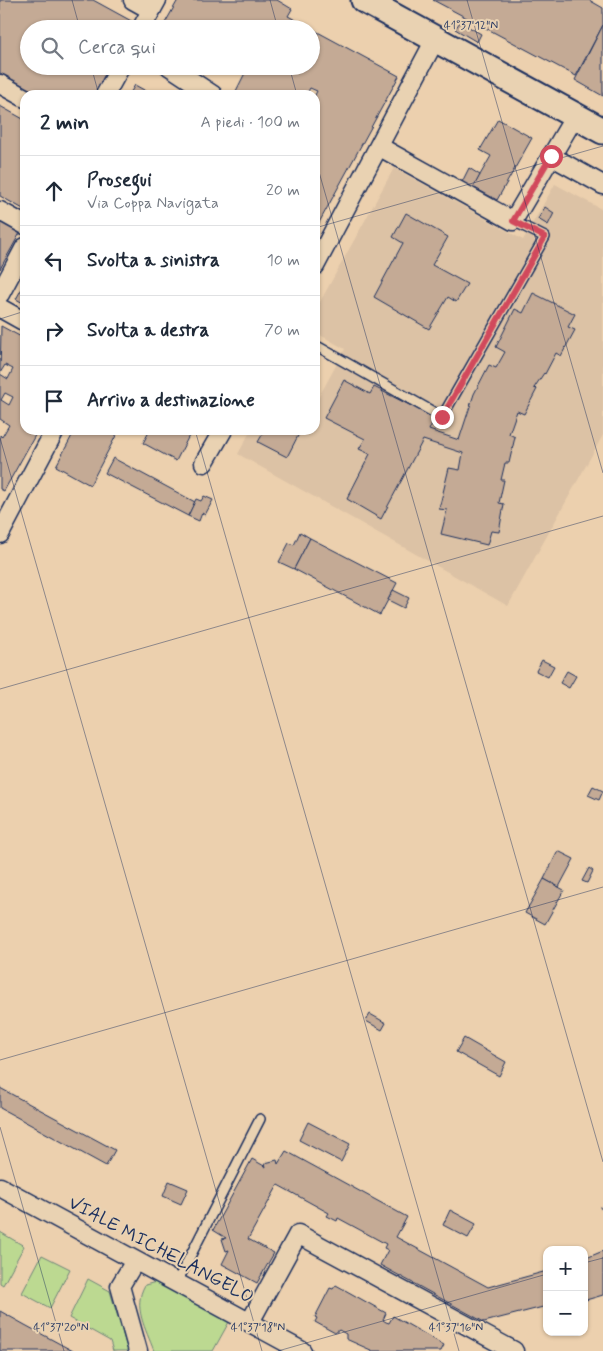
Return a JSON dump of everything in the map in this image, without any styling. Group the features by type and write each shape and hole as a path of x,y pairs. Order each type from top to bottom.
{"main road":[{"path":"364,0 603,131"}],"street":[{"path":"134,0 154,5 146,20"},
{"path":"320,257 380,147 436,38"},
{"path":"108,90 116,75"},
{"path":"183,75 205,90"},
{"path":"0,84 20,95"},
{"path":"380,147 513,221 575,116"},
{"path":"551,156 603,185"},
{"path":"0,211 20,222"},
{"path":"0,294 20,256"},
{"path":"0,308 20,319"},
{"path":"0,534 4,512 52,435"},
{"path":"204,463 220,435"},
{"name":"VIALE MICHELANGELO","path":"0,1187 302,1351"},
{"path":"250,1322 298,1234 514,1351"},
{"path":"135,1261 120,1286 138,1351"}],"lane":[{"path":"320,348 442,417 545,237 513,221"},
{"path":"176,1284 260,1120"}],"shaded area":[{"path":"394,168 523,240 555,184 603,210 603,435 508,606 238,454 248,435 320,435 320,395 345,349 320,335 320,302"}],"green space":[{"path":"0,1232 24,1246 3,1285 0,1283"},
{"path":"42,1255 70,1269 50,1308 22,1293"},
{"path":"88,1279 110,1291 128,1351 113,1351 110,1341 69,1318"},
{"path":"156,1282 229,1322 213,1351 154,1351 144,1326 140,1301 145,1285"}],"building":[{"path":"0,0 93,0 130,20 20,20 20,75 106,75 98,90 29,90 0,73"},
{"path":"178,0 277,0 292,9 288,16 295,20 167,20"},
{"path":"433,0 589,0 603,8 603,25 576,76"},
{"path":"460,22 481,34 477,42 455,29"},
{"path":"603,25 603,96 575,80"},
{"path":"320,33 399,76 320,221 320,90 310,88 309,90 236,90 244,75 320,75"},
{"path":"135,85 144,90 132,90"},
{"path":"0,106 20,117 20,207 0,196"},
{"path":"498,119 532,138 497,200 473,187 491,156 480,150"},
{"path":"469,168 480,175 473,188 462,182"},
{"path":"545,207 554,213 548,225 538,219"},
{"path":"406,213 448,237 432,265 467,284 456,302 448,297 429,329 374,297 403,243 393,237"},
{"path":"0,222 20,233 0,269"},
{"path":"20,292 20,301 16,299"},
{"path":"533,293 575,314 568,327 575,330 561,356 556,353 545,374 534,388 537,389 524,414 517,411 509,434 515,437 509,463 505,463 501,480 504,480 499,503 504,504 499,532 491,531 487,545 441,534 447,510 439,509 449,468 460,470 463,453 423,440 381,519 347,499 370,454 359,449 365,439 324,418 344,380 370,394 374,387 435,418 429,430 459,440 474,394 489,365 496,368 505,352 496,347 515,309 523,313"},
{"path":"1,326 20,336 20,435 35,435 4,491 0,489 0,435 2,437 9,425 0,419 0,374 8,379 13,369 5,365 0,373","holes":["5,393 13,397 9,405 1,400"]},
{"path":"72,435 116,435 90,485 56,466"},
{"path":"147,435 189,435 176,461 143,443"},
{"path":"262,435 298,435 287,457 258,442"},
{"path":"113,458 195,502 188,516 105,473"},
{"path":"204,496 213,500 205,515 202,513 199,521 188,516 196,499 201,501"},
{"path":"300,532 310,538 294,569 279,562 289,543 294,545"},
{"path":"310,538 397,583 380,615 294,569"},
{"path":"393,590 409,598 404,608 388,600"},
{"path":"542,660 554,666 548,677 536,671"},
{"path":"567,671 576,676 569,688 560,683"},
{"path":"593,786 603,791 599,800 588,795"},
{"path":"558,851 574,859 559,887 544,879"},
{"path":"589,868 593,871 587,883 582,881"},
{"path":"544,879 564,890 545,924 525,913"},
{"path":"370,1014 386,1023 382,1030 366,1021"},
{"path":"464,1038 506,1062 499,1076 456,1052"},
{"path":"0,1088 115,1150 106,1166 0,1108"},
{"path":"308,1122 350,1144 341,1162 299,1140"},
{"path":"286,1151 407,1217 396,1237 488,1287 543,1272 543,1307 484,1322 380,1265 388,1250 384,1248 386,1244 338,1218 337,1221 327,1216 329,1213 278,1185 248,1239 274,1253 257,1283 222,1264 229,1250 226,1251 222,1239 226,1238 213,1230 252,1159 266,1167 265,1163 277,1160 278,1164"},
{"path":"169,1181 188,1189 181,1204 163,1196"},
{"path":"450,1210 476,1224 468,1238 443,1225"},
{"path":"603,1251 603,1295 588,1299 588,1291 588,1257"},
{"path":"336,1285 386,1313 383,1320 386,1322 389,1323 393,1316 444,1345 441,1351 373,1351 346,1339 346,1334 339,1330 335,1333 315,1322 317,1318 315,1317 330,1288 333,1289"},
{"path":"0,1311 25,1325 73,1351 0,1351"}],"route":[{"path":"442,417 545,237 513,221 551,156"}]}
